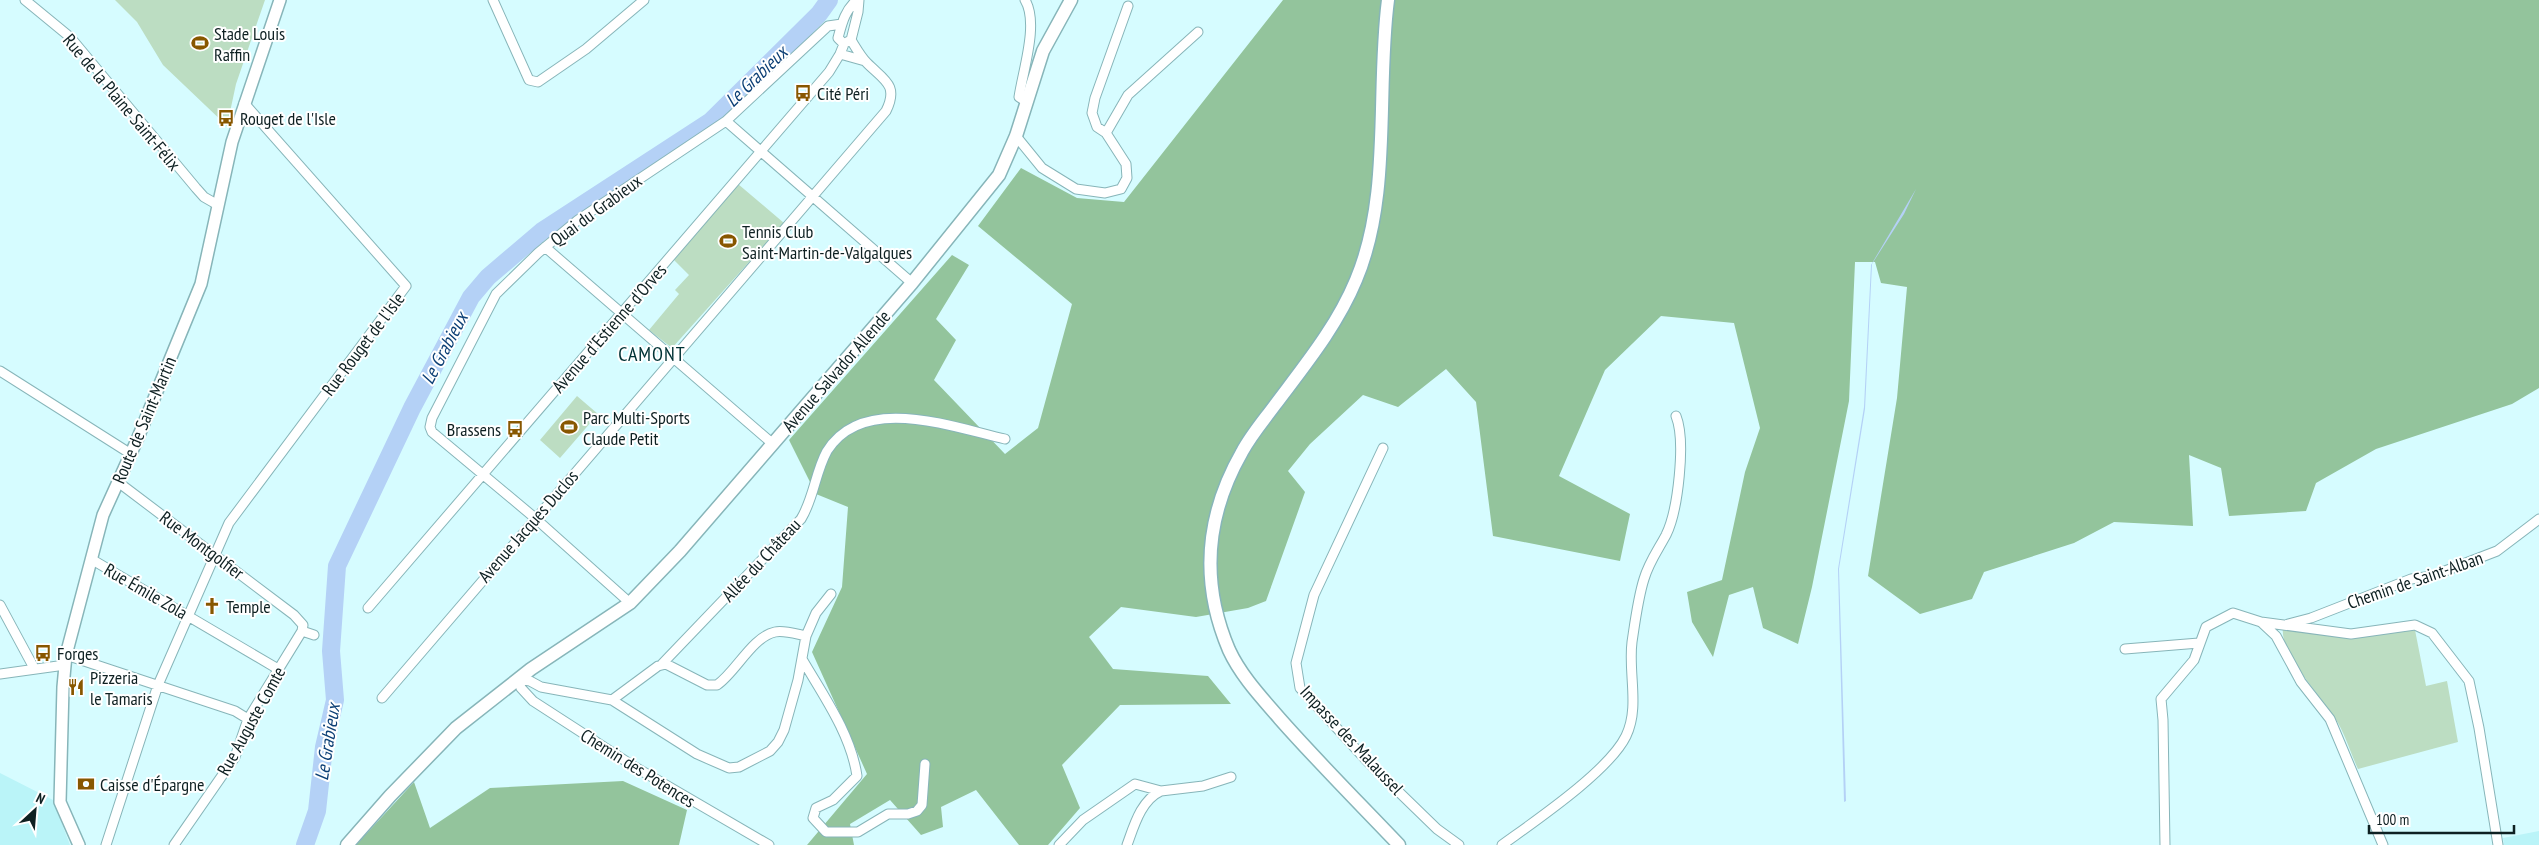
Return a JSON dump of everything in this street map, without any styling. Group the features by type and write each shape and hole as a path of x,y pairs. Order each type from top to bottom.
{"main road":[{"name":"Route de Saint-Martin","path":"79,845 60,802 66,660 103,515 131,454 200,284 244,103 280,0"},
{"name":"Avenue Salvador Allende","path":"347,845 390,796 456,728 518,679 630,604 680,551 912,283 1000,176 1016,136 1044,51 1071,0"},
{"path":"1388,0 1383,36 1374,220 1366,252 1342,310 1242,452 1220,498 1214,521 1209,568 1217,612 1230,651 1252,687 1302,744 1399,845"}],"street":[{"name":"Rue de la Plaine Saint-Félix","path":"25,0 70,37 204,198 218,204"},
{"path":"492,0 529,80 538,82 586,49 644,0"},
{"path":"844,41 842,24 848,8 858,0"},
{"path":"844,41 858,12 858,0"},
{"path":"1025,0 1029,7 1030,29 1019,97 1027,102"},
{"path":"1016,136 1042,168 1076,189 1105,193 1121,189 1127,178 1126,164 1106,132 1097,126 1092,112 1095,98 1128,6"},
{"name":"Quai du Grabieux","path":"484,474 432,432 430,426 442,398 496,294 545,247 591,210 726,121 828,26 842,24"},
{"path":"1106,132 1128,95 1198,32"},
{"path":"816,39 831,36 844,41"},
{"name":"Avenue d'Estienne d'Orves","path":"368,608 829,72 840,54 844,41"},
{"name":"Avenue Jacques Duclos","path":"382,698 886,111 892,99 891,86 844,41"},
{"path":"840,54 865,61"},
{"name":"Rue Rouget de l'Isle","path":"214,554 229,523 406,286 244,103"},
{"path":"726,121 912,283"},
{"path":"545,247 773,444"},
{"path":"0,370 131,454"},
{"path":"1502,845 1547,812 1604,764 1626,736 1633,716 1632,644 1643,580 1652,556 1667,534 1679,480 1681,435 1676,416"},
{"name":"Allée du Château","path":"612,700 662,664 801,519 808,507 823,460 836,438 846,430 872,419 903,418 1005,439"},
{"name":"Impasse des Malaussel","path":"1383,448 1314,595 1296,663 1300,688 1367,761 1430,823 1459,845"},
{"path":"484,474 630,604"},
{"name":"Rue Montgolfier","path":"118,482 300,620 303,625 302,632"},
{"name":"Chemin de Saint-Alban","path":"2284,625 2311,618 2411,579 2432,576 2497,551 2539,519"},
{"path":"106,845 158,685 214,554"},
{"name":"Rue Émile Zola","path":"91,559 187,614 278,670"},
{"path":"518,679 530,681 541,687 612,700 697,754 729,768 739,767 770,751 778,742 789,713 806,636 816,613 831,594"},
{"path":"0,605 34,668"},
{"path":"2165,845 2161,699 2194,660 2206,627 2233,612 2261,622 2351,634 2416,625 2432,633 2468,681 2498,845"},
{"path":"2261,622 2276,636 2302,682 2330,719 2383,845"},
{"path":"662,664 670,664 707,685 714,685 719,684 770,633 780,631 806,636"},
{"path":"302,632 314,635"},
{"name":"Rue Auguste Comte","path":"174,845 235,756 248,719 302,632"},
{"path":"2125,649 2199,643"},
{"path":"802,659 834,714 854,759 857,776 832,800 816,808 813,818 826,832 858,832 888,814 908,814 917,810 922,805 925,764"},
{"path":"0,674 66,660 158,685 235,710 248,719"},
{"name":"Chemin des Potences","path":"518,679 521,688 533,701 635,768 769,845"},
{"path":"1127,845 1144,805 1153,795 1161,791 1203,786 1231,777"},
{"path":"1059,845 1083,820 1135,784 1161,791"}],"shaded area":[{"path":"1916,189 1904,214 1872,264 1865,409 1839,569 1846,801 1844,802 1838,569 1864,407 1871,265"},
{"path":"0,773 53,800 70,845 0,845"},
{"path":"2539,831 2539,845 2504,845 2503,838"}],"green space":[{"name":"Stade Louis Raffin","path":"115,0 265,0 236,84 227,126 163,65 137,22"},
{"path":"1283,0 2539,0 2539,388 2512,404 2376,449 2316,483 2306,511 2229,516 2221,468 2189,455 2193,526 2114,522 2074,543 1984,572 1972,599 1920,614 1868,576 1897,398 1907,287 1881,283 1875,262 1855,262 1849,401 1812,587 1798,644 1763,628 1753,587 1729,595 1713,657 1692,622 1687,592 1722,580 1745,472 1760,428 1734,323 1661,316 1605,370 1559,476 1630,514 1620,561 1493,536 1476,402 1446,369 1398,407 1363,395 1310,444 1288,471 1305,492 1266,601 1248,608 1196,617 1121,607 1089,637 1113,669 1208,676 1231,704 1120,705 1062,765 1080,808 1048,845 1019,845 976,790 941,807 943,827 921,835 890,800 850,824 854,845 807,845 867,774 812,652 842,587 848,507 816,494 789,440 952,255 969,265 936,319 956,340 934,380 1005,454 1038,428 1072,304 978,226 1021,168 1077,198 1124,202"},
{"name":"Tennis Club Saint-Martin-de-Valgalgues","path":"738,184 784,223 672,348 649,330 679,294 675,290 689,275 674,260"},
{"name":"Parc Multi-Sports Claude Petit","path":"577,396 598,414 560,458 540,440"},
{"path":"2283,628 2352,638 2415,630 2426,686 2447,681 2458,742 2358,769 2338,723 2304,677 2288,650"},
{"path":"623,781 687,810 679,845 356,845 414,782 430,828 490,788"}],"waterway":[{"name":"Le Grabieux","path":"305,845 317,811 324,747 335,700 331,651 337,566 412,408 471,297 488,277 542,231 711,121 819,14 829,0"}],"place":[{"name":"Stade Louis Raffin","path":"200,43"},
{"name":"Cité Péri","path":"803,93"},
{"name":"Rouget de l'Isle","path":"226,118"},
{"name":"Tennis Club Saint-Martin-de-Valgalgues","path":"728,241"},
{"name":"Parc Multi-Sports Claude Petit","path":"569,427"},
{"name":"Brassens","path":"515,429"},
{"name":"Temple","path":"212,606"},
{"name":"Forges","path":"43,653"},
{"name":"Pizzeria le Tamaris","path":"76,687"},
{"name":"Caisse d'Épargne","path":"86,784"}],"district":[{"name":"CAMONT","path":"652,354"}]}
